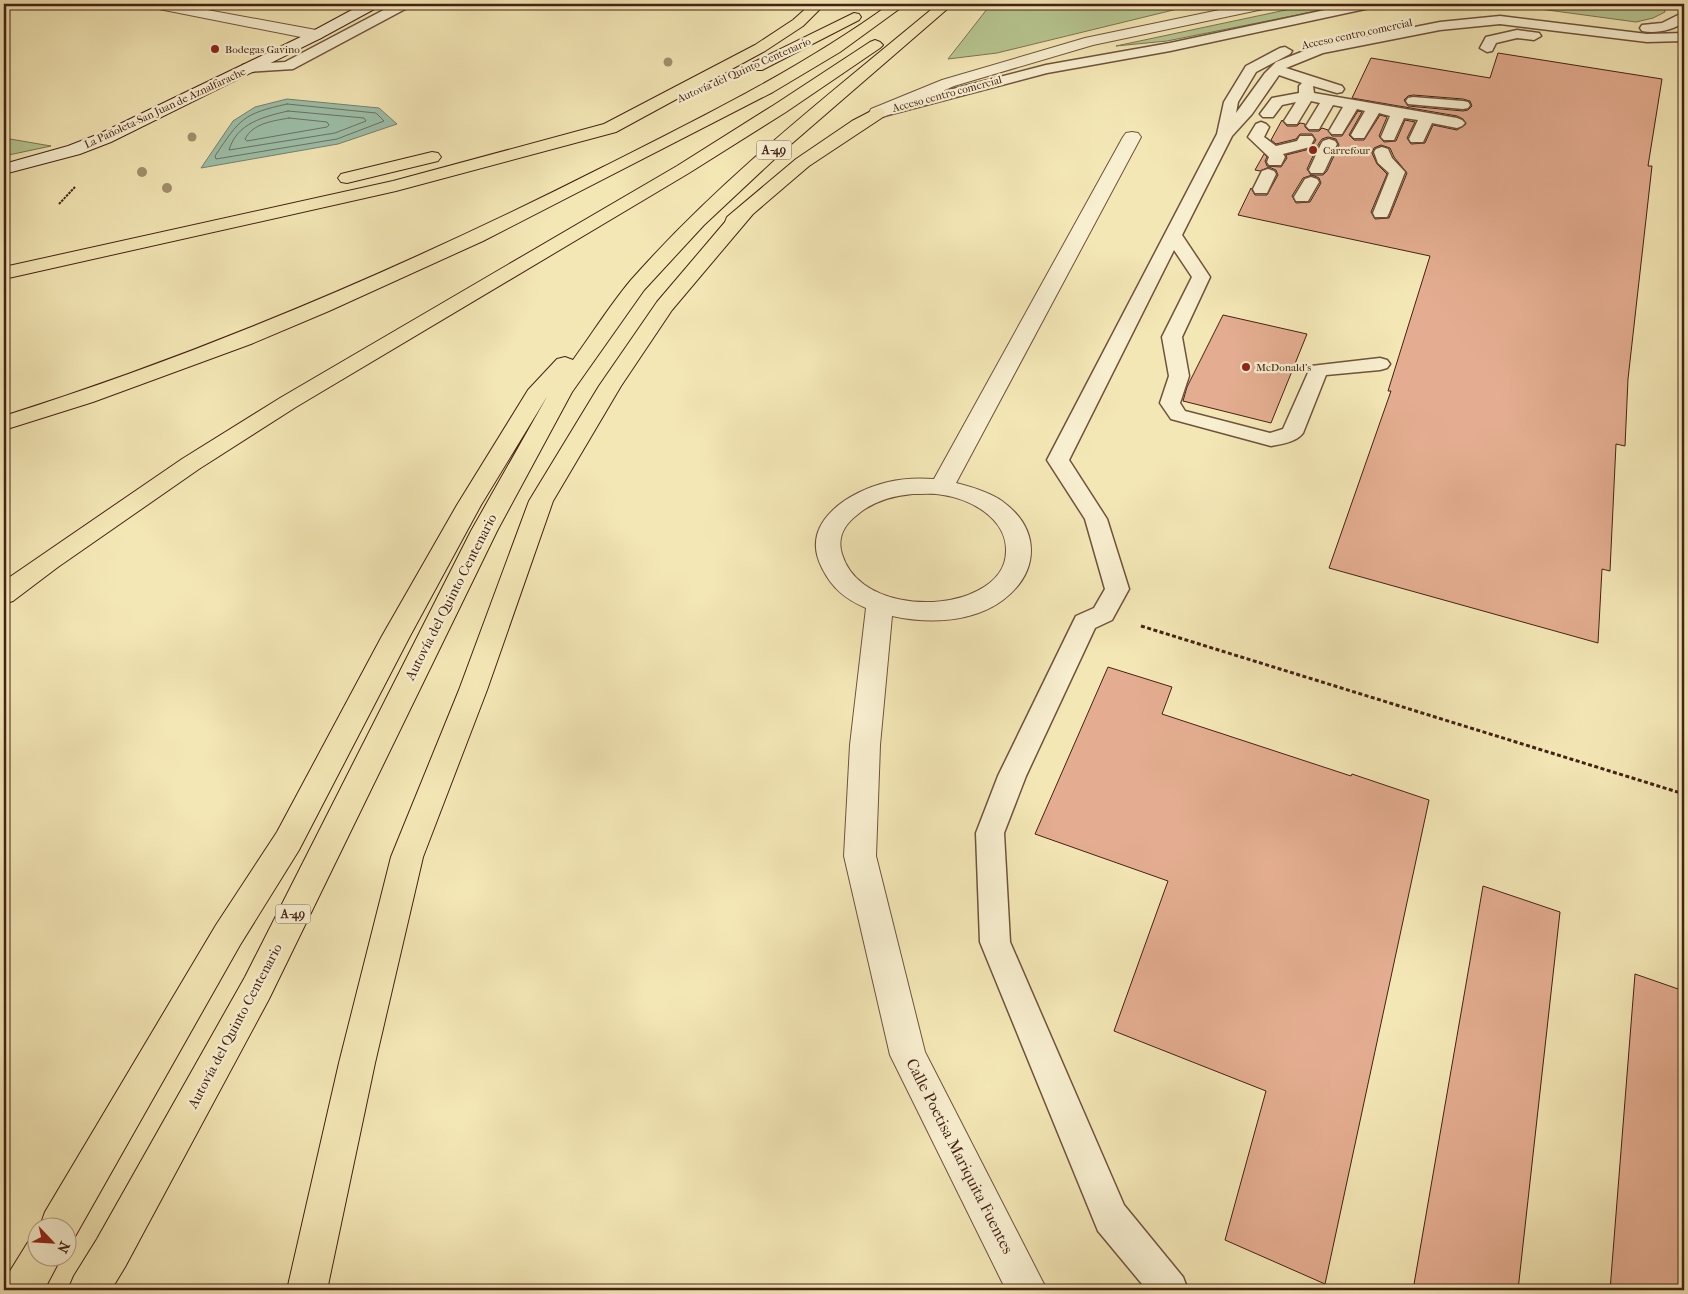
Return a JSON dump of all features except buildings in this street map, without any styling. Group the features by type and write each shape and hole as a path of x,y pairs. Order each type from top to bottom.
{"highway":[{"path":"4,273 396,186 610,128 760,48 798,23 816,8 818,4"},
{"path":"4,423 226,347 320,308 421,262 579,186 750,98 827,54 898,4"},
{"path":"4,595 146,492 222,443 313,386 621,208 716,150 856,58 930,4"},
{"name":"Autovía del Quinto Centenario","path":"88,1290 111,1253 257,988 484,531 561,392 637,286 697,221 776,148 946,4"},
{"name":"Autovía del Quinto Centenario","path":"610,128 760,65 851,20 866,9"},
{"path":"616,106 713,72"},
{"path":"484,531 616,344 656,296 786,173 836,136 877,112"},
{"path":"474,147 522,136 560,124"},
{"path":"330,182 445,154"},
{"path":"166,220 224,207"},
{"path":"307,1290 356,1063 407,857 474,690 541,501 610,386 664,306 746,210"},
{"path":"65,1216 228,935 288,841 459,522 536,396 637,286"},
{"path":"21,1290 36,1266"}],"street":[{"path":"154,4 316,35"},
{"name":"La Pañoleta-San Juan de Aznalfarache","path":"4,170 74,150 106,138 316,35 373,4"},
{"path":"877,112 948,83 1090,41 1268,4"},
{"path":"942,487 1132,137"},
{"path":"913,486 942,487 970,494 993,506 1010,523 1019,542 1018,562 1009,580 992,595 967,606 939,612 909,611 880,604 854,591 836,573 827,553 829,533 841,515 860,500 884,490 913,486"},
{"name":"Calle Poetisa Mariquita Fuentes","path":"880,604 865,745 860,856 908,1055 1027,1290"}],"lane":[{"path":"248,68 288,66 404,4"},
{"name":"Acceso centro comercial","path":"877,112 1046,69 1170,47 1370,4"},
{"name":"Acceso centro comercial","path":"1225,134 1231,102 1251,69 1289,49 1308,44 1475,11 1625,29 1658,28 1677,22 1684,16"},
{"path":"1170,1290 1111,1218 995,942 990,833 1012,776 1085,622 1103,614 1117,589 1096,519 1058,460 1225,134 1246,111 1270,76 1277,70 1296,58 1319,50 1440,26 1473,22 1500,20 1647,38 1684,37"},
{"path":"1487,48 1491,40 1517,34 1660,51 1684,49"},
{"path":"1277,70 1332,88 1401,100 1464,105"},
{"path":"1269,169 1288,128 1307,96 1306,87 1300,77"},
{"path":"1269,169 1262,144 1256,137 1277,101 1307,96 1457,123"},
{"path":"1269,169 1304,144 1329,100"},
{"path":"1302,197 1316,171 1337,142 1352,104"},
{"path":"1359,135 1374,108"},
{"path":"1397,172 1384,160 1386,145 1400,113"},
{"path":"1417,139 1427,118"},
{"path":"1381,213 1397,172 1409,156"},
{"path":"1174,236 1201,277 1172,337 1179,376 1170,404 1178,414 1271,440 1292,433 1318,370 1380,364"}],"path":[{"path":"1103,614 1684,794"}],"shaded area":[{"path":"991,4 1198,4 997,53 948,59"},
{"path":"1314,4 1352,4 1167,41 1116,46"},
{"path":"1503,4 1664,4 1665,12 1653,18 1636,22"},
{"path":"4,138 51,146 4,156"}],"water":[{"path":"287,99 379,108 397,124 338,144 201,168 233,121 255,107"}],"place":[{"name":"Bodegas Gavino","path":"215,49"},
{"name":"Carrefour","path":"1313,150"},
{"name":"McDonald's","path":"1246,367"}]}
